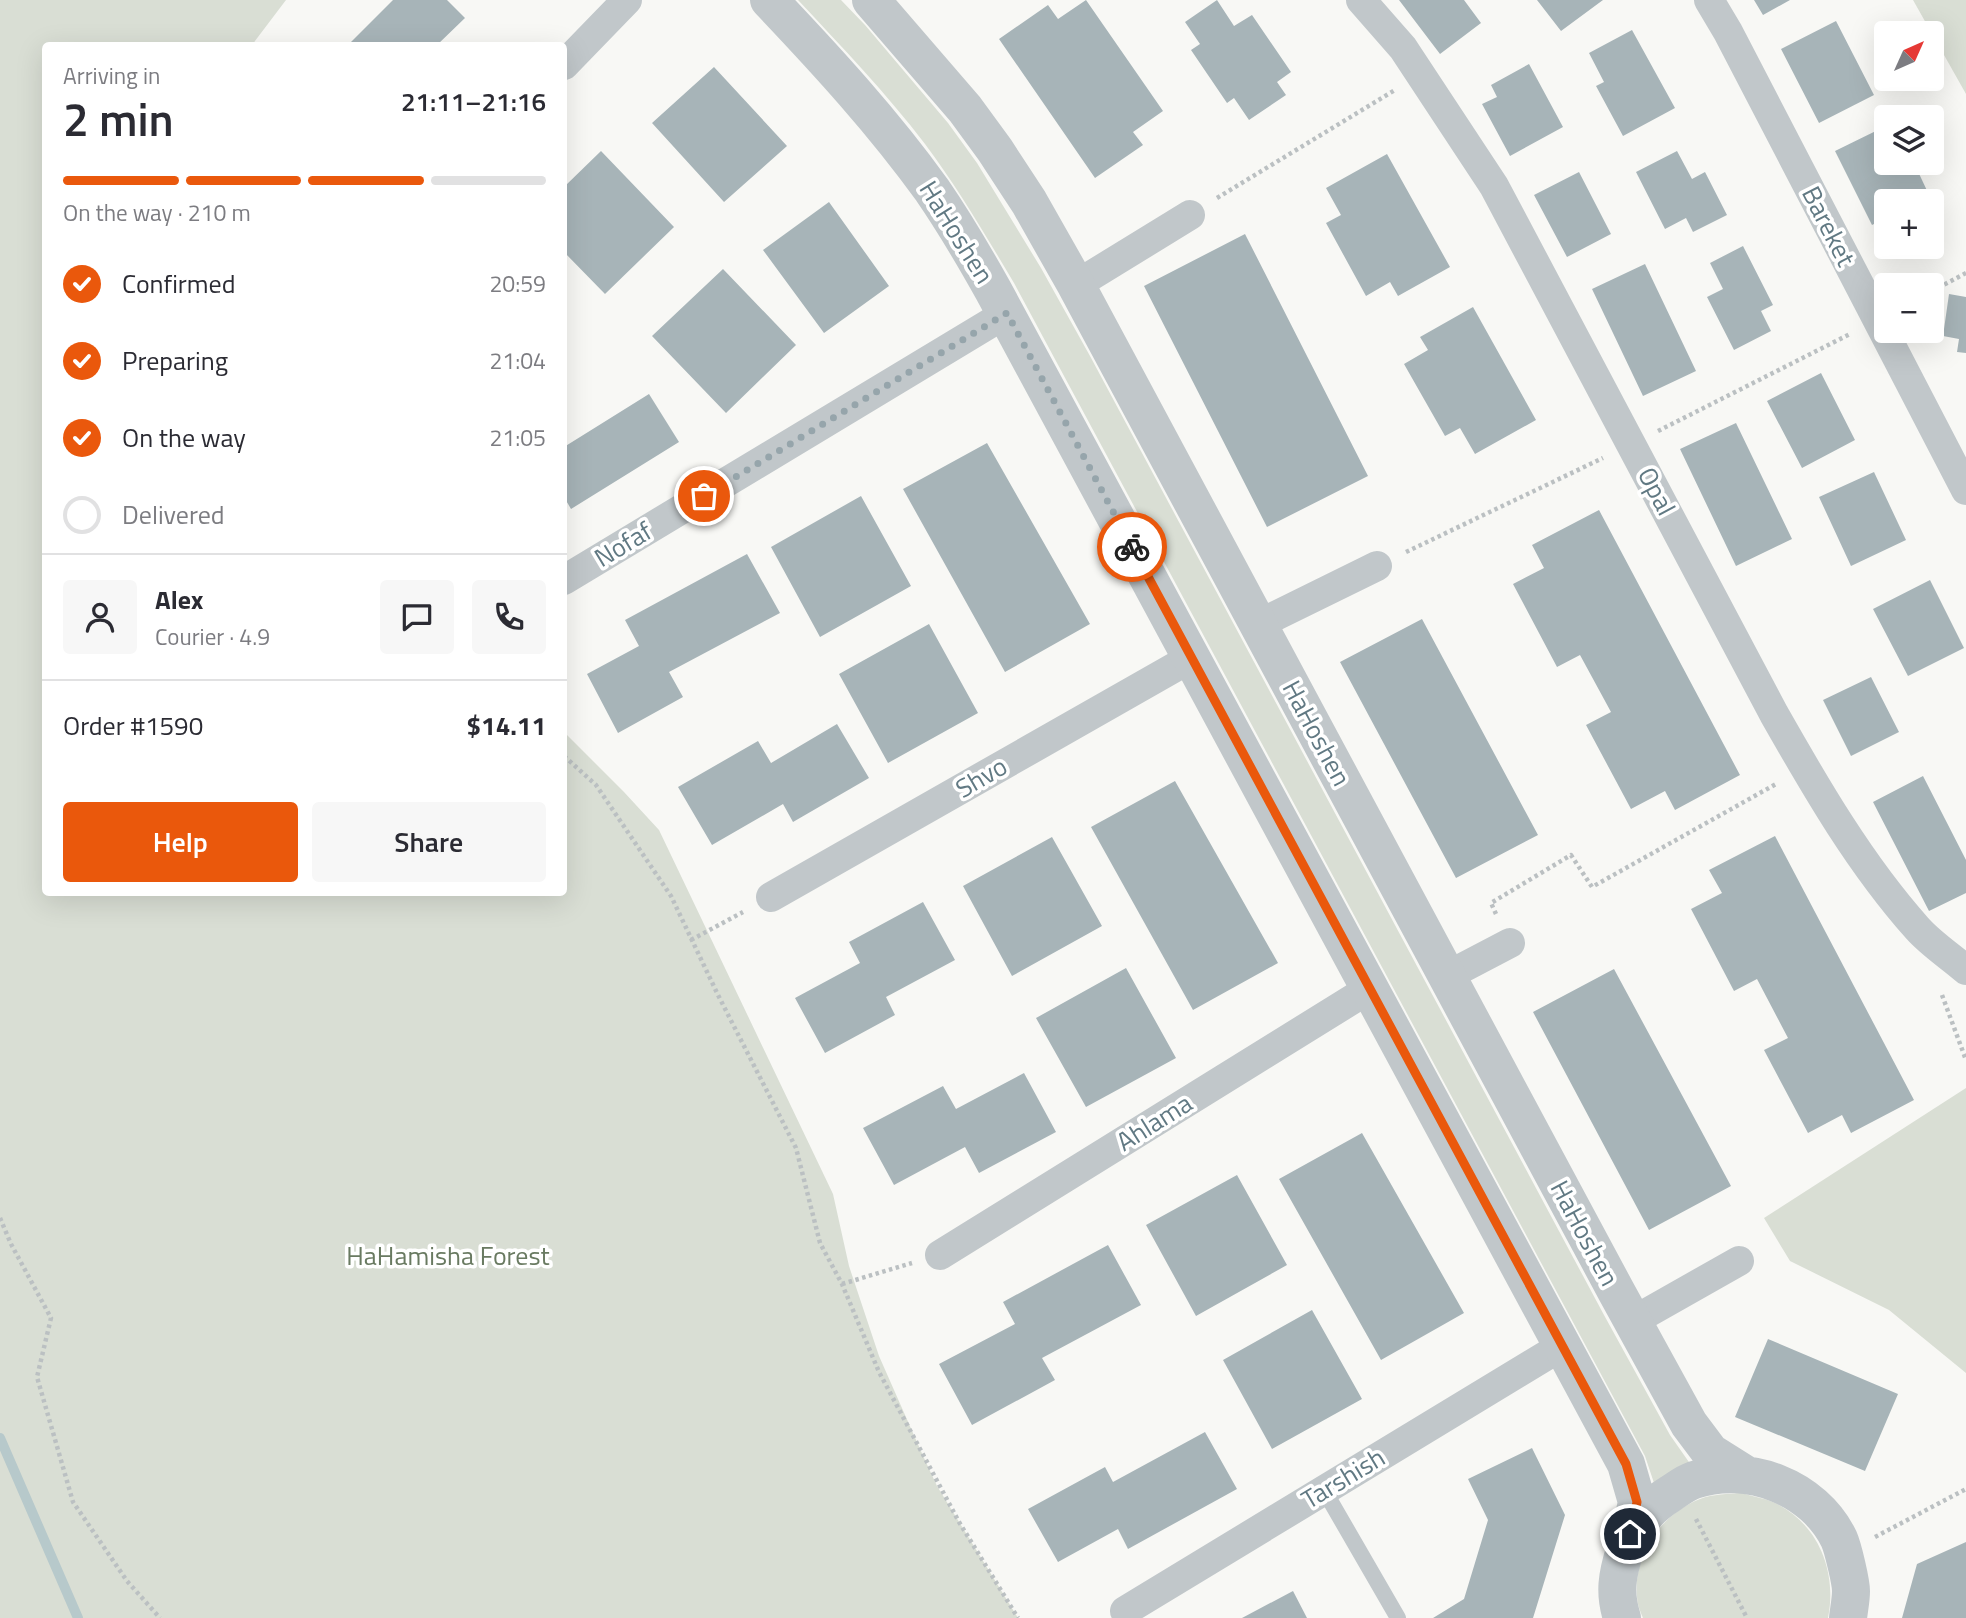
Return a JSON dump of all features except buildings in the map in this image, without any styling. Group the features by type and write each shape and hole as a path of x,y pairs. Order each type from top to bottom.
{"street":[{"path":"567,62 627,0"},
{"name":"HaHoshen","path":"769,0 826,60 906,155 934,192 1007,313 1626,1464 1637,1502 1618,1573 1617,1602 1622,1618"},
{"name":"HaHoshen","path":"871,0 965,109 1029,202 1689,1424 1710,1452 1745,1474"},
{"name":"Opal","path":"1361,0 1403,48 1494,186 1774,713 1823,799 1869,867 1918,929 1966,970"},
{"name":"Bareket","path":"1709,0 1735,44 1966,490"},
{"path":"1076,285 1190,215"},
{"name":"Nofaf","path":"567,578 1007,313"},
{"path":"1259,624 1377,566"},
{"name":"Shvo","path":"771,897 1192,658"},
{"path":"1447,976 1510,943"},
{"name":"Ahlama","path":"940,1255 1369,989"},
{"path":"1633,1321 1739,1261"},
{"name":"Tarshish","path":"1125,1611 1562,1346"},
{"path":"1630,1534 1654,1504 1692,1481 1718,1474 1745,1474 1788,1486 1821,1512 1839,1540 1851,1590 1847,1618"}],"lane":[{"path":"1324,1490 1398,1618"}],"path":[{"path":"1190,215 1421,74"},
{"path":"1944,285 1966,273"},
{"path":"567,759 596,785 671,896 796,1148 820,1243 842,1284 878,1372 959,1522 1018,1618"},
{"path":"1510,943 1491,903 1571,855 1592,887 1805,768"},
{"path":"691,940 771,897"},
{"path":"0,1218 51,1318 37,1377 73,1502 127,1581 160,1618"},
{"path":"842,1284 940,1255"},
{"path":"1843,1554 1966,1489"}],"green space":[{"name":"HaHamisha Forest","path":"0,0 286,0 254,42 42,42 42,896 567,896 567,735 659,830 833,1194 849,1266 879,1356 924,1458 937,1486 1018,1618 0,1618"},
{"path":"798,0 841,0 948,123 977,163 1041,268 1090,356 1604,1315 1670,1435 1691,1465 1654,1483 1645,1456 1014,283 925,144"},
{"path":"1913,0 1966,0 1966,94 1944,55 1944,21 1925,21"},
{"path":"1966,1088 1966,1373 1889,1310 1790,1261 1764,1218"},
{"path":"1742,1493 1779,1505 1793,1514 1815,1539 1822,1553 1830,1585 1828,1618 1643,1618 1637,1600 1637,1581 1645,1551 1652,1538 1673,1515 1700,1499"}],"waterway":[{"path":"0,1438 78,1618"}],"way so far":[{"path":"704,496 1007,313 1132,547"}],"route":[{"path":"1132,547 1626,1464 1637,1502 1630,1534"}]}
